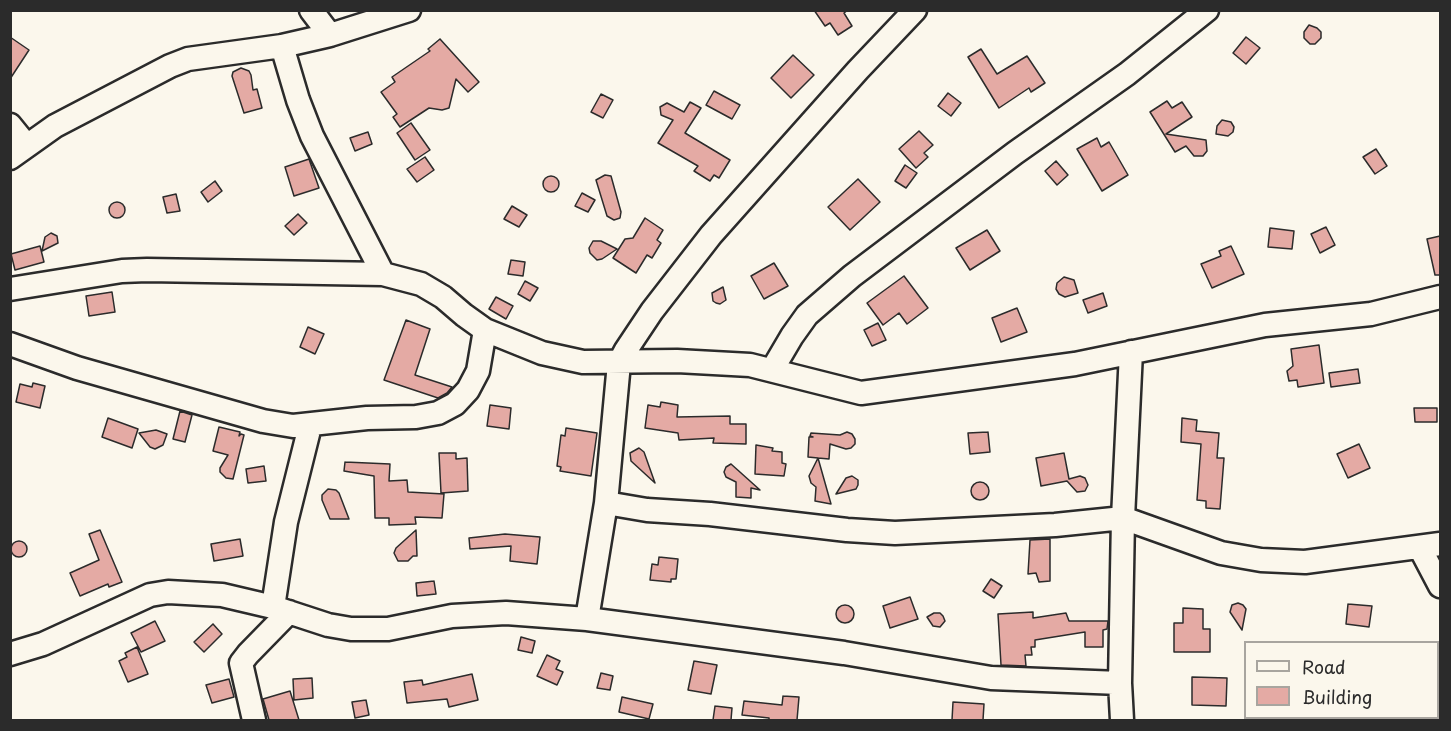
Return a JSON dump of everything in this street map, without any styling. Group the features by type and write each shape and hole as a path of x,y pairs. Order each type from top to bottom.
{"street":[{"path":"311,10 330,35"},
{"path":"10,125 19,152 55,126 170,66 188,59 282,46 330,35 410,10"},
{"path":"587,619 606,503 619,363 652,311 711,235 858,70 915,10"},
{"path":"772,370 807,315 852,276 1015,153 1127,74 1207,10"},
{"path":"282,46 312,135 383,274"},
{"path":"10,288 122,271 147,270 383,274 421,284 443,297 485,330 542,353 583,362 677,361 750,364 851,391 870,392 1075,363 1265,325 1371,314 1440,297"},
{"path":"10,344 77,368 263,421 310,426 367,418 416,417 438,413 455,404 468,390 478,371 485,330"},
{"path":"1122,720 1120,683 1123,518 1131,352"},
{"path":"254,720 241,663 281,610 286,522 310,426"},
{"path":"606,503 647,510 710,514 848,530 895,533 1055,525 1123,518 1221,553 1261,561 1305,562 1430,546 1440,586"},
{"path":"10,654 43,644 160,592 222,595 328,625 351,629 369,630 452,616 506,613 587,619 844,653 991,678 1120,683"}],"building":[{"path":"814,10 848,10 844,13 852,26 838,35 830,23 825,26"},
{"path":"1309,25 1321,32 1321,38 1315,44 1310,44 1304,38 1304,32"},
{"path":"10,37 29,50 10,79"},
{"path":"1246,37 1260,48 1246,64 1233,53"},
{"path":"440,39 479,82 468,92 456,79 449,108 442,110 429,108 400,127 393,117 397,114 381,92 395,82 392,77 430,51 428,49"},
{"path":"981,49 997,74 1027,56 1045,83 1031,92 1029,88 999,108 968,57"},
{"path":"793,55 814,75 791,98 771,78"},
{"path":"241,68 249,71 253,90 257,89 262,108 244,113 232,76 233,72"},
{"path":"714,91 740,105 732,119 706,105"},
{"path":"948,93 961,103 951,116 938,106"},
{"path":"601,94 613,100 603,118 591,112"},
{"path":"1167,101 1172,108 1182,102 1192,117 1166,134 1206,140 1207,151 1203,156 1194,156 1186,146 1175,152 1150,112"},
{"path":"690,102 701,108 685,133 730,160 719,178 714,175 710,181 694,171 698,166 658,143 673,120 661,115 660,107 667,103 684,112"},
{"path":"1222,120 1231,122 1234,127 1233,132 1228,136 1216,134 1217,126"},
{"path":"411,123 430,150 415,160 397,133"},
{"path":"919,131 933,145 924,153 928,157 916,168 899,149"},
{"path":"368,132 372,144 355,151 350,138"},
{"path":"1097,138 1101,147 1109,142 1128,175 1102,191 1077,149"},
{"path":"1376,149 1387,166 1375,174 1363,157"},
{"path":"425,157 434,170 417,182 407,169"},
{"path":"309,159 319,188 294,196 285,167"},
{"path":"1056,161 1068,175 1057,185 1045,171"},
{"path":"905,165 917,173 906,188 895,181"},
{"path":"605,175 611,176 621,212 620,218 614,220 607,216 596,180"},
{"path":"548,176 554,176 559,184 557,190 548,192 543,187 543,181"},
{"path":"858,179 880,202 850,230 828,207"},
{"path":"215,181 222,191 208,202 201,192"},
{"path":"582,193 595,200 588,212 575,206"},
{"path":"176,194 180,211 167,213 163,197"},
{"path":"114,202 120,202 125,210 123,216 114,218 109,213 109,207"},
{"path":"512,206 527,215 519,227 504,219"},
{"path":"298,214 307,223 294,235 285,226"},
{"path":"645,218 663,230 657,240 661,243 652,258 647,255 636,273 613,258 625,239 633,238"},
{"path":"1326,227 1335,245 1320,253 1311,234"},
{"path":"1270,228 1294,231 1292,249 1268,247"},
{"path":"987,230 1000,251 970,270 956,248"},
{"path":"51,233 57,236 58,243 42,251 45,237"},
{"path":"1440,236 1440,275 1435,275 1427,239"},
{"path":"593,241 601,241 617,249 597,260 590,253 589,248"},
{"path":"40,246 44,262 15,270 11,254"},
{"path":"1231,246 1244,274 1212,288 1201,264 1221,256 1219,251"},
{"path":"511,260 525,262 523,276 508,274"},
{"path":"774,263 788,286 764,299 751,276"},
{"path":"904,276 928,308 907,324 899,313 883,325 867,303"},
{"path":"1064,277 1074,280 1078,293 1065,297 1059,294 1056,289 1057,283"},
{"path":"525,281 538,288 530,301 518,294"},
{"path":"723,287 726,300 720,304 716,303 713,301 712,293"},
{"path":"112,292 115,312 89,316 86,296"},
{"path":"1103,293 1107,306 1088,313 1083,300"},
{"path":"496,297 513,306 506,319 489,309"},
{"path":"1017,308 1027,332 1001,342 992,318"},
{"path":"406,320 430,329 415,375 452,387 438,398 384,380"},
{"path":"878,323 886,340 872,346 864,330"},
{"path":"308,327 324,334 315,354 300,347"},
{"path":"1319,345 1324,383 1298,387 1297,380 1289,381 1287,371 1293,366 1291,349"},
{"path":"1358,369 1360,383 1331,387 1329,373"},
{"path":"33,383 45,386 40,408 16,402 20,384 32,387"},
{"path":"661,402 678,405 677,417 730,416 730,424 746,424 746,444 713,443 714,438 679,440 678,433 645,428 648,405 660,407"},
{"path":"490,405 511,408 509,429 487,426"},
{"path":"1414,408 1437,408 1437,422 1415,422"},
{"path":"180,411 192,415 185,442 173,439"},
{"path":"108,418 138,429 132,448 102,437"},
{"path":"1182,418 1197,420 1196,431 1219,433 1217,458 1224,458 1220,509 1206,508 1206,501 1197,500 1201,444 1181,442"},
{"path":"219,427 240,432 239,436 244,435 233,479 226,478 220,472 228,455 213,451"},
{"path":"566,428 597,433 591,476 560,471 561,467 557,466 561,435 565,436"},
{"path":"156,430 167,434 163,445 155,449 150,447 139,433"},
{"path":"847,432 855,439 855,444 846,449 830,444 829,459 808,457 809,437 813,437 810,436 811,433 840,435"},
{"path":"988,432 990,452 970,454 968,433"},
{"path":"1359,444 1370,468 1348,478 1337,454"},
{"path":"756,445 782,452 782,463 786,464 784,476 755,474"},
{"path":"639,448 644,452 655,483 631,461 630,453"},
{"path":"439,453 456,453 456,459 467,458 468,491 441,493"},
{"path":"1064,453 1069,479 1080,476 1085,478 1088,485 1085,491 1077,492 1067,481 1041,486 1036,458"},
{"path":"818,458 831,504 815,501 816,487 811,483 809,476"},
{"path":"345,462 390,464 389,481 407,480 408,492 444,494 442,518 415,517 416,524 389,525 389,518 375,518 374,476 344,471"},
{"path":"731,464 760,490 751,488 751,498 736,497 736,482 726,477 724,472"},
{"path":"264,466 266,481 248,483 246,469"},
{"path":"852,476 858,480 856,489 836,494 846,478"},
{"path":"980,482 986,485 989,491 986,497 980,500 974,497 971,491 974,485"},
{"path":"328,489 339,493 349,519 330,519 322,500 322,495"},
{"path":"100,530 122,582 109,587 108,584 80,596 70,573 99,560 89,534"},
{"path":"416,530 417,556 413,556 408,561 398,561 394,553 396,548"},
{"path":"505,534 540,537 537,564 510,561 511,546 470,549 469,538"},
{"path":"240,539 243,556 214,561 211,544"},
{"path":"1050,539 1050,581 1039,582 1036,573 1028,574 1030,540"},
{"path":"19,541 27,549 19,557 11,549"},
{"path":"659,557 678,559 676,579 671,579 671,582 650,580 652,564 658,565"},
{"path":"991,579 1002,586 994,598 983,591"},
{"path":"434,581 436,594 417,596 416,583"},
{"path":"910,597 918,619 890,628 883,606"},
{"path":"1238,603 1246,609 1242,630 1230,612 1232,605"},
{"path":"1348,604 1372,606 1369,627 1346,624"},
{"path":"845,605 851,608 854,614 851,620 845,623 839,620 836,614 839,608"},
{"path":"1183,608 1203,609 1203,629 1210,629 1210,652 1174,652 1174,623 1183,623"},
{"path":"1033,612 1033,618 1066,613 1069,621 1108,621 1107,629 1103,630 1103,647 1085,647 1085,632 1035,640 1035,647 1031,647 1032,655 1025,655 1026,666 1001,665 998,614"},
{"path":"940,613 943,616 945,621 940,627 933,626 927,617"},
{"path":"155,621 165,641 141,652 131,633"},
{"path":"213,624 222,634 204,652 194,642"},
{"path":"521,637 535,641 532,653 518,650"},
{"path":"137,647 148,674 128,682 119,661 127,657 125,653"},
{"path":"547,655 560,661 556,669 563,672 557,685 537,676"},
{"path":"694,661 717,665 711,694 688,690"},
{"path":"601,673 613,676 610,690 597,688"},
{"path":"472,674 478,700 449,707 447,699 407,703 404,682 422,680 423,685"},
{"path":"1192,677 1227,678 1226,706 1192,705"},
{"path":"312,678 313,698 294,700 293,679"},
{"path":"229,679 234,697 212,703 206,685"},
{"path":"290,691 299,720 269,720 263,699"},
{"path":"783,696 799,697 797,720 769,720 769,718 742,715 744,701 782,705"},
{"path":"622,697 653,704 649,719 619,712"},
{"path":"366,700 369,715 355,718 352,702"},
{"path":"953,702 984,704 983,720 952,720"},
{"path":"715,706 732,708 731,720 713,720"}]}
